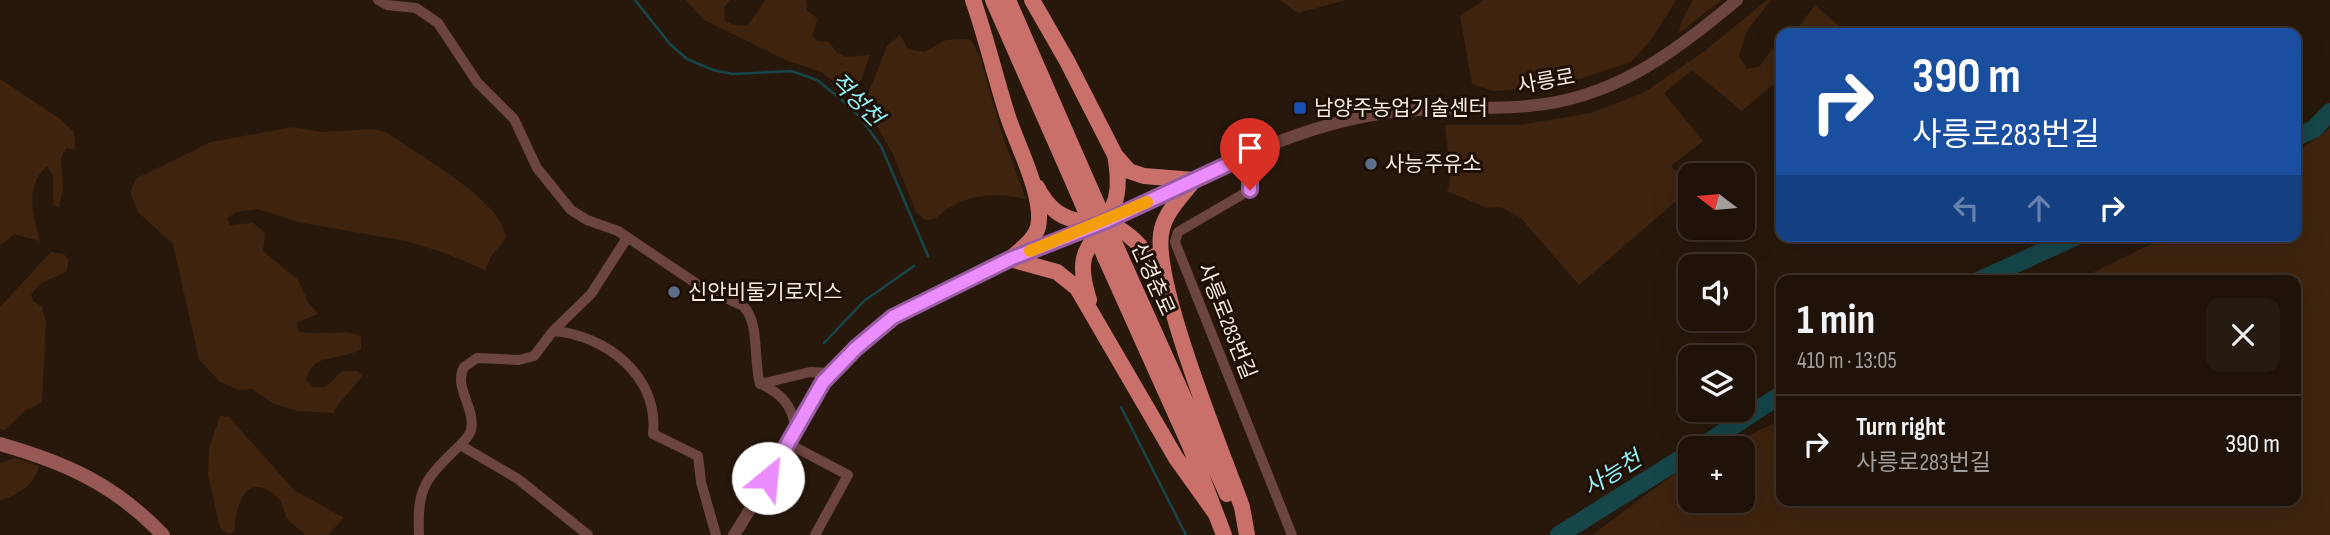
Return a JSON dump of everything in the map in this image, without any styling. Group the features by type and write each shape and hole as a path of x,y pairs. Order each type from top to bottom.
{"highway":[{"path":"973,0 1008,118 1043,199 1069,220 1104,222 1139,244 1150,256 1165,285 1242,507 1246,535"},
{"name":"신경춘로","path":"993,0 1084,190"},
{"name":"신경춘로","path":"1008,0 1224,535"},
{"path":"1032,0 1068,61 1115,155 1129,171 1144,176 1194,180"},
{"path":"1093,311 1083,275 1083,260 1086,248 1114,204 1118,188 1115,155"},
{"path":"1010,259 1032,239 1037,229 1038,210 1028,169"},
{"path":"1165,285 1160,241 1162,228 1169,213 1194,180"},
{"name":"신경춘로","path":"1112,254 1246,535"},
{"path":"1010,259 1043,267 1067,278 1093,311 1176,458 1216,514"}],"main road":[{"path":"0,444 48,458 100,483 163,535"}],"street":[{"path":"377,0 387,5 416,8 431,16 477,82 514,119 545,180 579,215 627,238 686,278 743,306 749,312 754,327 754,358 760,384"},
{"name":"사릉로","path":"734,535 810,400 831,373 856,348 893,317 1010,259 1104,222 1250,154 1311,130 1364,116 1436,107 1532,106 1588,94 1648,69 1686,43 1737,0"},
{"name":"사릉로283번길","path":"1250,154 1250,190 1178,232 1175,242 1292,535"},
{"path":"419,535 418,503 424,482 460,446 471,426 461,381 464,367 477,358 527,359 540,350 553,331 591,294 627,238"},
{"path":"553,331 588,338 629,364 654,413 653,434 698,456 701,482 716,535"},
{"path":"760,384 810,372 831,373"},
{"path":"760,384 778,393 785,401 794,416 795,428"},
{"path":"787,443 848,475 815,535"},
{"path":"460,446 517,479 588,535"}],"shaded area":[{"path":"686,0 730,0 724,8 725,21 747,26 766,0 806,0 807,10 818,19 812,35 817,41 829,42 837,53 845,57 870,55 855,97 819,71 786,60 704,20"},
{"path":"1279,0 1346,0 1298,13"},
{"path":"1484,0 1675,2 1650,41 1631,62 1555,87 1493,91 1472,84 1460,16"},
{"path":"1693,0 1722,0 1679,33 1681,22"},
{"path":"1767,0 1771,0 1746,32 1739,56 1747,69 1759,67 1772,49 1776,48 1776,84 1742,111 1692,70 1664,93 1703,141 1671,166 1678,173 1678,199 1579,285 1521,218 1500,207 1487,208 1447,191 1450,168 1445,125 1520,125 1591,113 1645,92 1706,50"},
{"path":"1815,5 1841,28 1798,28"},
{"path":"900,35 908,49 924,52 946,40 970,39 980,57 1002,134 1026,199 996,195 967,199 929,220 916,212 893,154 864,104 887,46"},
{"path":"0,79 60,119 74,132 76,150 66,148 61,158 63,189 59,207 53,205 53,175 47,166 35,183 32,202 40,241 14,234 0,246"},
{"path":"293,127 321,132 372,129 386,132 475,194 502,224 506,238 492,255 485,270 445,253 406,241 298,222 258,209 236,212 227,218 230,225 253,223 265,233 263,251 298,280 308,302 318,314 296,323 299,332 361,336 361,349 321,360 310,370 306,379 313,387 326,387 342,371 356,371 363,375 333,413 298,411 274,404 252,389 239,390 220,382 199,359 173,244 139,213 130,192 137,178 211,142"},
{"path":"2330,128 2330,535 1592,535 1678,471 1678,513 1755,513 1755,436 1747,436 1776,422 1776,506 2301,506 2301,275 2087,275 2156,242 2301,242 2301,149"},
{"path":"51,252 64,254 69,261 66,272 41,283 31,294 33,301 42,307 46,323 42,402 26,410 5,430 0,429 0,307"},
{"path":"220,416 229,417 294,490 344,518 328,535 306,535 287,519 277,497 267,489 258,487 244,494 237,511 235,531 229,534 220,528 208,475 209,448"},
{"path":"15,458 39,466 37,473 24,488 0,501 0,463"}],"waterway":[{"name":"적성천","path":"635,0 670,44 687,59 713,70 733,74 791,71 817,80 842,100 859,116 881,146 928,256"},
{"name":"사능천","path":"2301,135 2314,129 2330,112"},
{"name":"사능천","path":"1991,275 2064,242"},
{"name":"적성천","path":"824,343 864,301 914,266"},
{"name":"사능천","path":"1717,436 1776,398"},
{"path":"1121,407 1186,535"},
{"name":"사능천","path":"1559,535 1678,461"}],"slow traffic":[{"path":"1030,251 1147,202"}],"place":[{"name":"남양주농업기술센터","path":"1300,108"},
{"name":"사능주유소","path":"1371,164"},
{"name":"신안비둘기로지스","path":"674,292"}],"route":[{"path":"768,478 810,400 823,382 845,358 893,317 1010,259 1104,222 1250,154 1250,190"}]}
